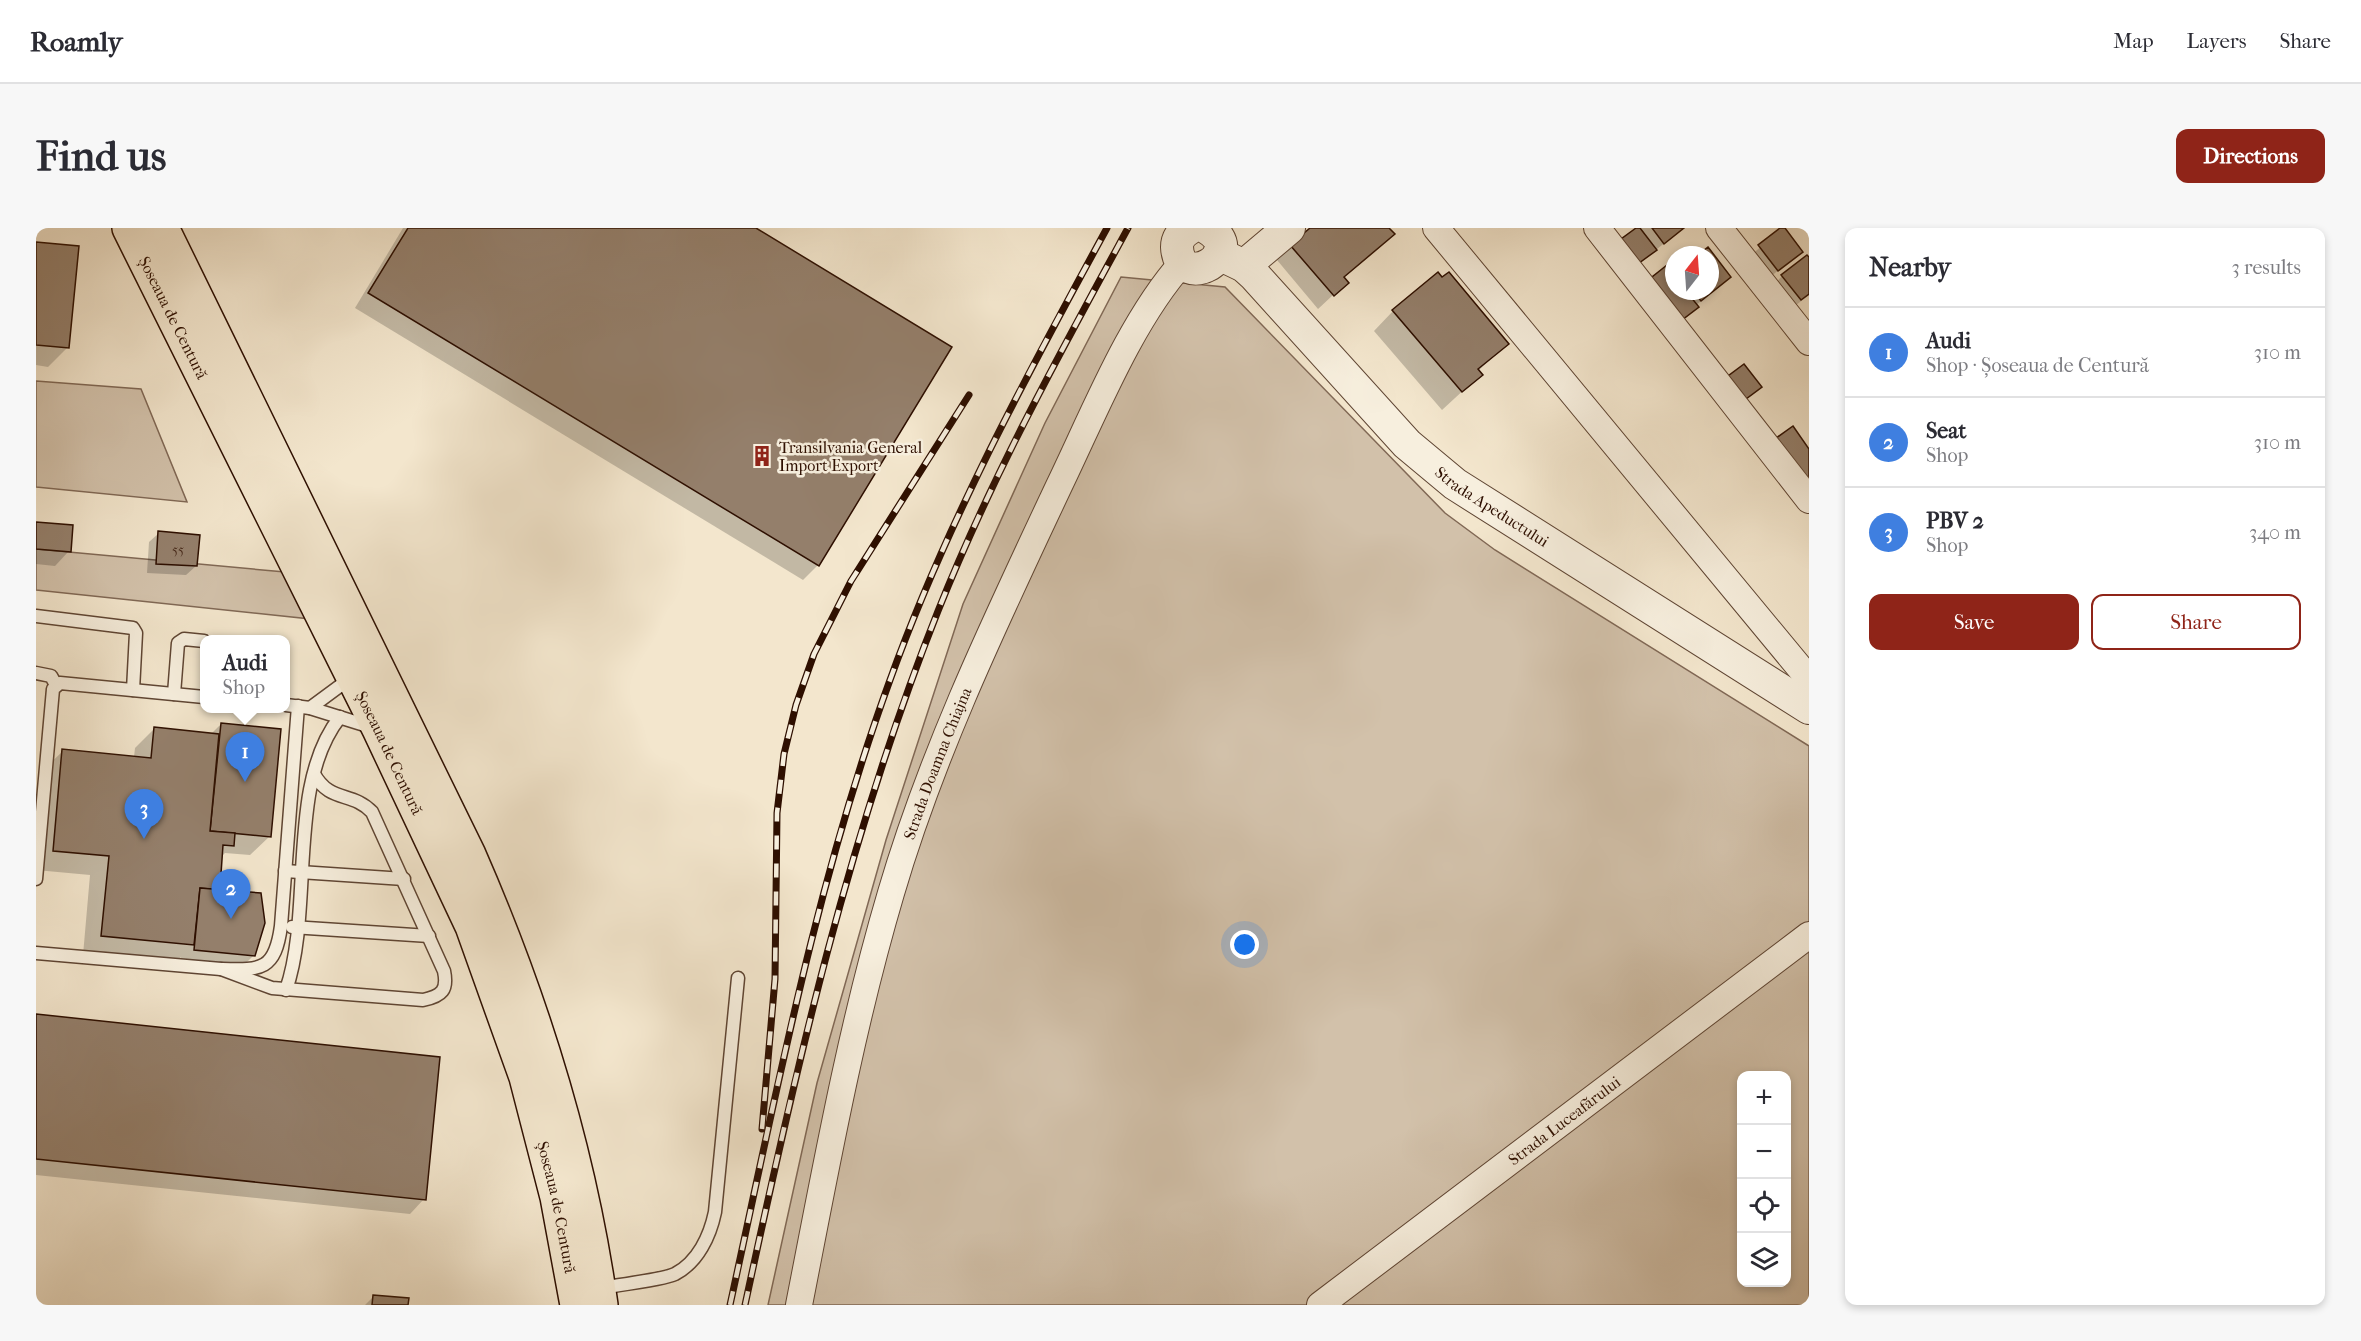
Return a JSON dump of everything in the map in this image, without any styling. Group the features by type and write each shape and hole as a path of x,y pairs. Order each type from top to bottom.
{"main road":[{"name":"Șoseaua de Centură","path":"129,228 353,676 472,926 526,1077 557,1197 592,1299"},
{"name":"Șoseaua de Centură","path":"162,228 470,855 489,900 542,1041 575,1163 592,1299"}],"street":[{"path":"1190,228 1180,236 1179,256 1183,262 1194,268 1206,268 1224,249 1289,228"},
{"path":"1436,228 1809,679"},
{"path":"1597,228 1809,500"},
{"path":"1719,228 1809,342"},
{"name":"Strada Apeductului","path":"1224,249 1407,444 1428,463 1487,504 1809,708"},
{"name":"Strada Doamna Chiajna","path":"799,1305 838,1113 872,963 891,892 919,811 951,726 1003,605 1099,402 1153,301 1183,262"},
{"name":"Strada Luceafărului","path":"1320,1305 1809,935"}],"lane":[{"path":"36,616 133,628 136,633 133,690"},
{"path":"174,694 178,643 184,639 200,640"},
{"path":"36,673 51,676 56,685"},
{"path":"298,706 353,676"},
{"path":"36,879 53,689 56,685 60,683 200,697"},
{"path":"298,706 379,729"},
{"path":"36,953 221,969 246,970 259,968 265,964 277,950 281,926 298,706"},
{"path":"286,990 295,960 309,800 314,774 322,746 340,717"},
{"path":"221,969 252,982 286,990 423,1000 436,997 446,982 444,971 429,936 372,812 365,804 328,792 314,774"},
{"path":"285,871 404,879"},
{"path":"281,926 429,936"},
{"path":"592,1299 674,1275 693,1259 707,1238 715,1212 738,978"}],"shaded area":[{"path":"1121,277 1225,287 1445,513 1495,550 1809,746 1809,1305 768,1305 817,1083 886,840 963,604 1045,423"},
{"path":"36,381 141,389 187,502 36,487"},
{"path":"36,549 285,572 311,619 36,590"}],"building":[{"name":"Transilvania General Import Export","path":"408,228 756,228 952,347 819,566 368,293"},
{"path":"1310,228 1389,228 1395,234 1344,277 1349,283 1334,296 1290,245"},
{"path":"1636,228 1640,228 1657,250 1635,266 1617,242"},
{"path":"1652,228 1684,228 1664,244"},
{"path":"1780,228 1785,228 1803,252 1778,271 1758,245"},
{"path":"36,242 79,246 69,348 36,345"},
{"path":"1807,255 1809,257 1809,294 1801,300 1781,275"},
{"path":"1719,261 1731,277 1719,287"},
{"path":"1665,267 1665,300 1693,300 1699,307 1678,323 1647,281"},
{"path":"1438,272 1442,277 1449,272 1509,344 1478,369 1483,375 1462,392 1392,310"},
{"path":"1744,364 1762,387 1742,402 1724,379"},
{"path":"1793,426 1809,449 1809,484 1772,441"},
{"path":"36,522 73,525 71,552 36,549"},
{"path":"158,531 200,535 197,566 156,564"},
{"path":"221,723 281,729 271,837 210,831"},
{"path":"154,727 219,734 210,831 235,833 234,846 223,845 221,874 233,875 231,891 200,888 194,945 101,936 109,856 53,851 62,749 151,758"},
{"path":"200,888 261,893 265,923 255,956 194,950"},
{"path":"36,1014 440,1057 426,1200 36,1159"},
{"path":"373,1295 409,1298 408,1305 372,1305"}],"railway":[{"path":"730,1305 781,1068 819,911 840,833 890,680 912,621 963,506 1047,338 1107,228"},
{"path":"745,1305 784,1128 827,954 877,781 906,696 938,611 1003,464 1128,228"},
{"path":"762,1129 775,979 777,813 784,754 796,705 814,654 851,581 969,395"}],"place":[{"name":"Transilvania General Import Export","path":"762,456"},
{"name":"Audi","path":"245,782"},
{"name":"PBV 2","path":"144,839"},
{"name":"Seat","path":"231,919"}]}
